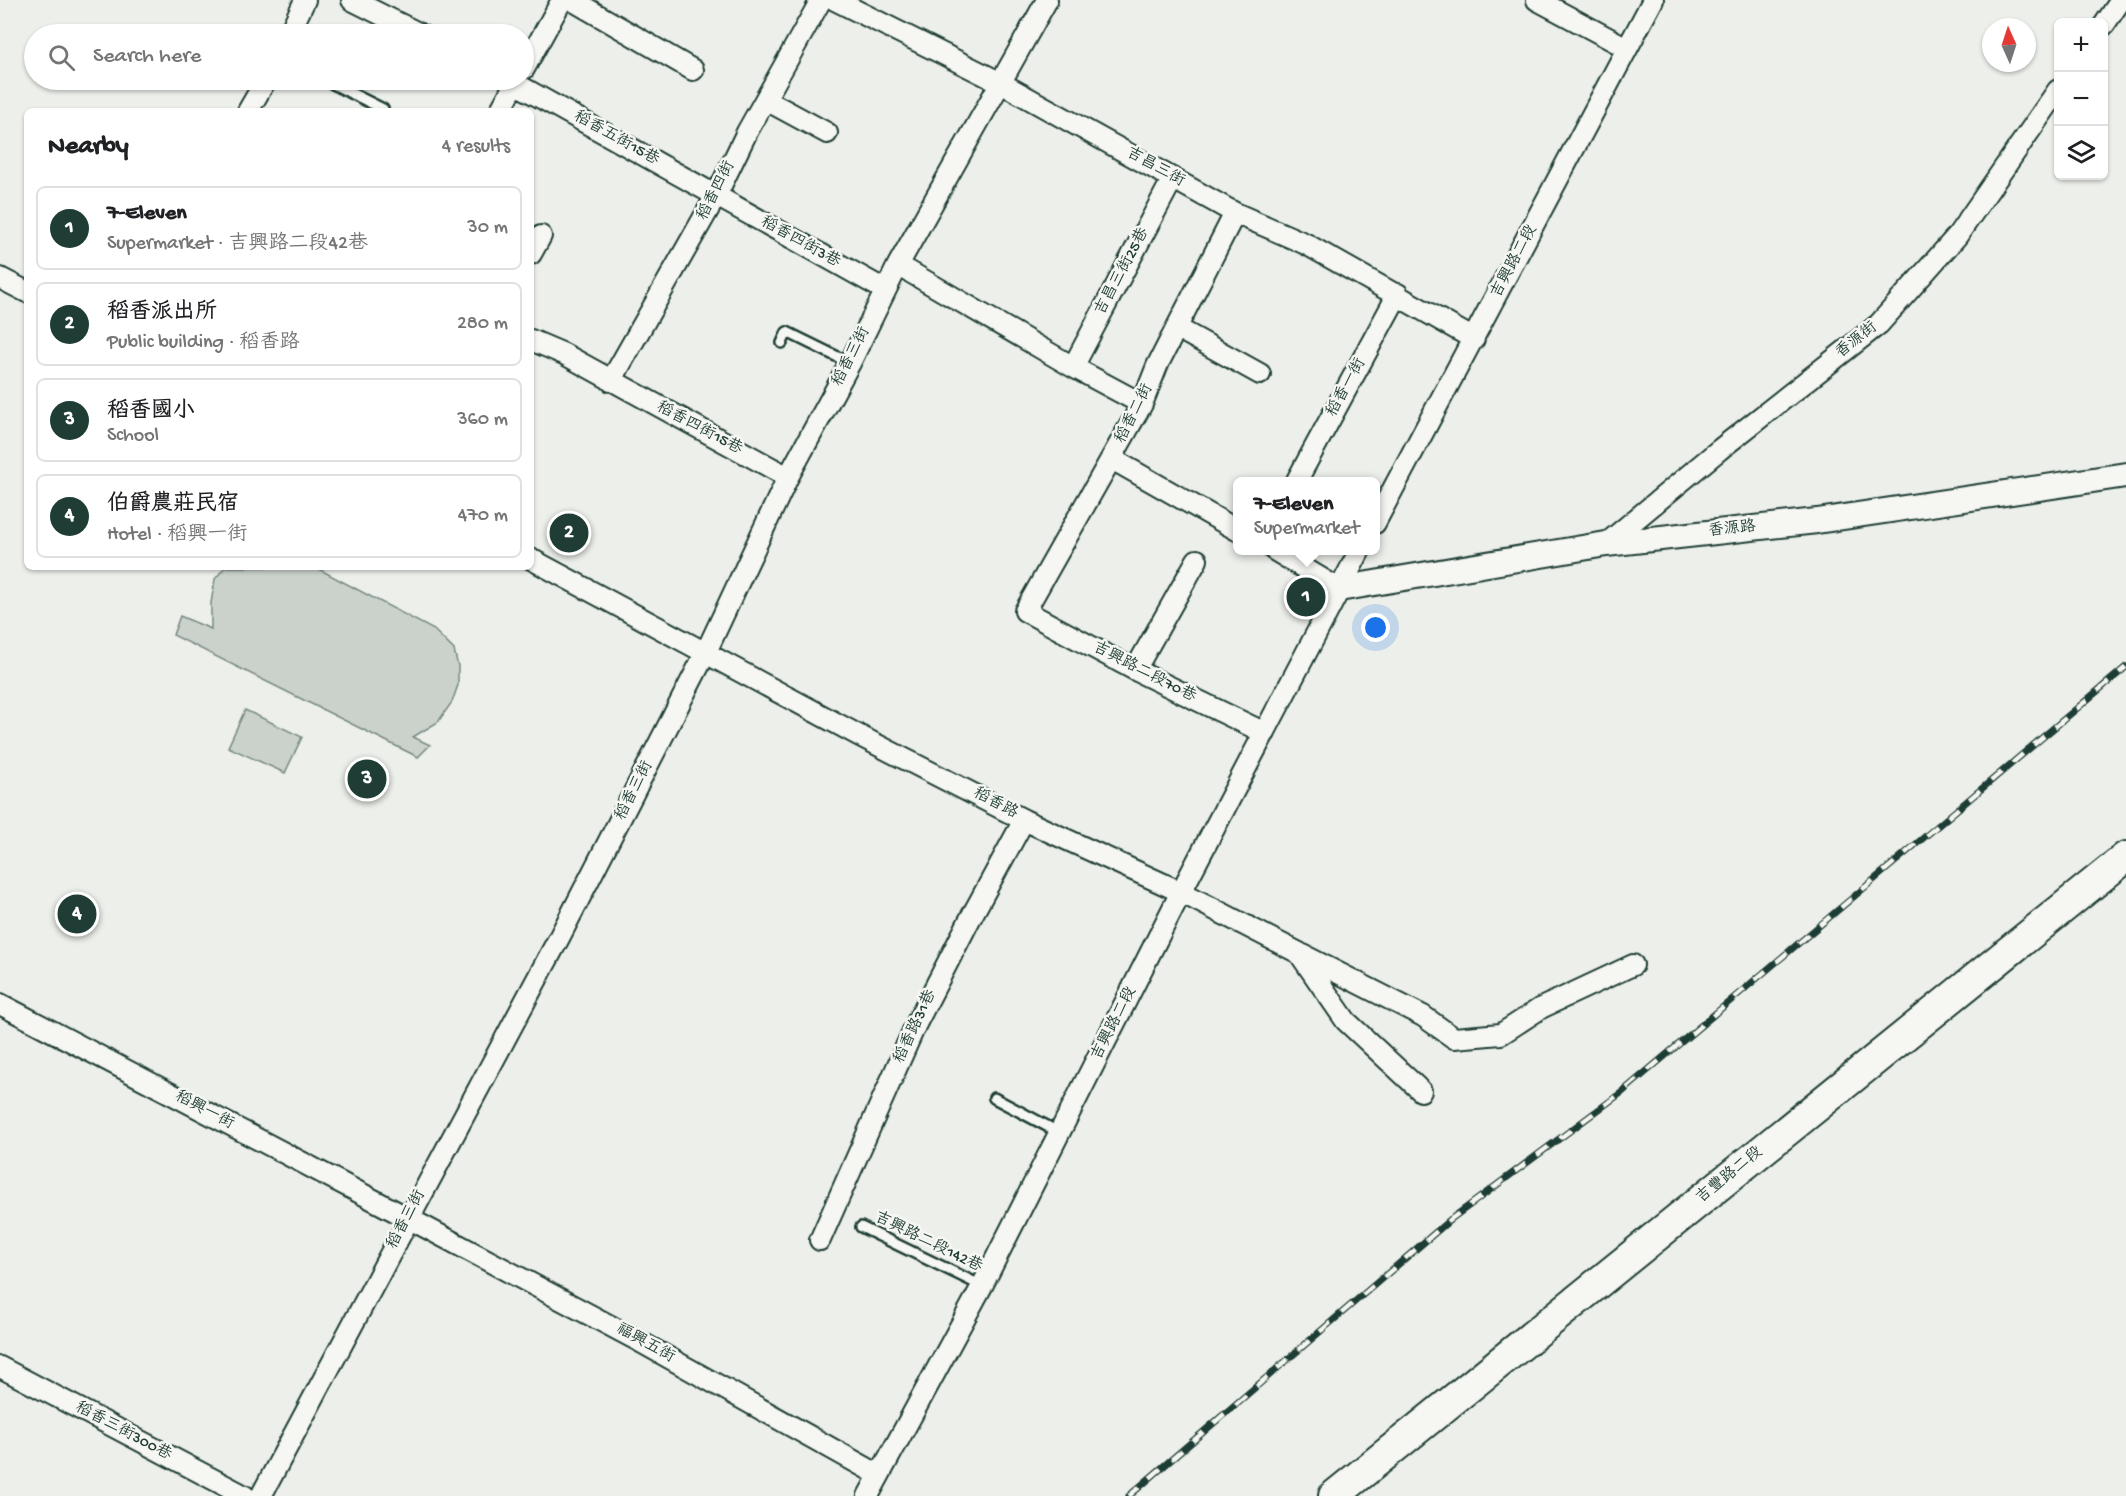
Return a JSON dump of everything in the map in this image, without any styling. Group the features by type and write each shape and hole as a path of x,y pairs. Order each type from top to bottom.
{"main road":[{"name":"吉豐路二段","path":"1334,1496 2126,857"}],"street":[{"path":"294,24 305,0"},
{"path":"352,0 400,24"},
{"path":"534,47 562,0"},
{"path":"572,0 693,70"},
{"name":"稻香四街","path":"611,381 716,196 747,132 821,0"},
{"name":"吉昌三街","path":"835,0 1001,83 1235,213 1306,244 1474,339"},
{"name":"稻香三街","path":"261,1496 560,936 706,652 788,477 850,363 898,265 1047,0"},
{"path":"1537,0 1628,48"},
{"name":"吉興路二段","path":"1380,514 1653,0"},
{"path":"2108,18 2121,0"},
{"name":"稻香五街15巷","path":"534,89 716,196"},
{"path":"250,108 260,90"},
{"path":"501,108 510,90"},
{"name":"香源街","path":"1606,544 1719,450 1879,324 1957,236 2054,96"},
{"path":"766,100 827,133"},
{"name":"吉昌三街25巷","path":"1072,367 1173,177"},
{"name":"稻香四街3巷","path":"716,196 885,290"},
{"name":"稻香二街","path":"1025,610 1142,404 1157,366 1235,213"},
{"path":"534,249 541,236"},
{"path":"898,265 1072,367 1142,404"},
{"path":"0,278 24,290"},
{"name":"稻香一街","path":"1299,477 1398,294"},
{"path":"1177,328 1260,374"},
{"name":"稻香四街15巷","path":"534,341 564,354 788,477"},
{"path":"1112,459 1233,528"},
{"name":"香源路","path":"1340,589 1606,544 1817,521 2126,475"},
{"path":"1282,555 1340,589"},
{"name":"吉興路二段","path":"868,1496 982,1286 1181,892 1357,555"},
{"path":"1135,670 1197,560"},
{"name":"稻香路","path":"534,561 860,736 1024,820 1181,892 1299,953 1346,1021 1421,1091"},
{"name":"吉興路二段70巷","path":"1025,610 1135,670 1265,733"},
{"name":"稻香路31巷","path":"820,1240 916,1024 1024,820"},
{"path":"1299,953 1423,1016 1454,1038 1501,1034 1541,1008 1633,965"},
{"name":"稻興一街","path":"0,1004 408,1218"},
{"name":"福興五街","path":"408,1218 637,1340 879,1474"},
{"name":"稻香三街300巷","path":"0,1368 245,1496"}],"lane":[{"path":"345,90 380,108"},
{"path":"782,343 787,332 850,363"},
{"path":"994,1098 1060,1133"},
{"name":"吉興路二段142巷","path":"861,1227 982,1286"}],"shaded area":[{"path":"222,570 321,570 434,630 454,650 458,666 458,685 452,702 438,722 413,737 430,745 418,757 173,635 180,616 211,629 211,603 215,579"},
{"path":"245,710 302,737 285,773 228,747"}],"railway":[{"path":"1129,1496 1451,1219 1621,1093 2126,667"}],"place":[{"name":"稻香派出所","path":"569,533"},
{"name":"7-Eleven","path":"1306,597"},
{"name":"稻香國小","path":"367,779"},
{"name":"伯爵農莊民宿","path":"77,914"}]}
